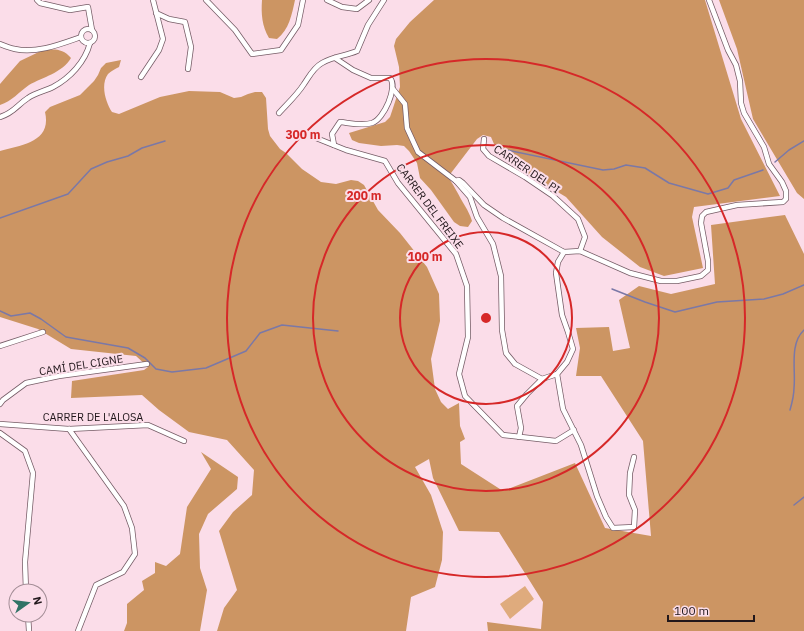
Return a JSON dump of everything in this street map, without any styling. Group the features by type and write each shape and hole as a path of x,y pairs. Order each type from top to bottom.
{"street":[{"path":"0,117 9,114 28,98 53,87 74,73 90,43 95,37 95,33 92,30 88,8 70,10 40,3 37,0"},
{"path":"141,77 159,50 163,39 153,0"},
{"path":"206,0 236,30 252,54 281,50 298,25 303,0"},
{"path":"327,0 342,7 357,9 369,0"},
{"path":"279,113 321,63 357,50 368,25 384,0"},
{"path":"456,181 459,180 463,183 484,205 503,218 564,252 580,251 630,273 661,281 677,281 701,276 708,270 708,261 701,223 702,216 706,212 737,205 783,202 786,199 786,191 782,182 769,164 764,147 744,113 741,103 740,81 736,65 728,50 709,0"},
{"path":"156,12 169,19 185,22 191,47 188,69"},
{"path":"0,44 16,49 35,50 81,37 85,30 92,30"},
{"path":"81,37 83,41 90,43"},
{"path":"334,145 332,134 340,122 360,124 373,123 382,114 393,89 393,81 390,78 371,78 353,70 335,58"},
{"path":"393,89 405,104 407,128 418,152 456,181 470,197 477,217 493,244 501,276 502,330 506,353 515,364 542,379"},
{"name":"CARRER DEL FREIXE","path":"316,138 385,161 398,183 456,254 467,286 468,337 460,374 465,396 503,435 556,441 574,430"},
{"name":"CARRER DEL PI","path":"484,139 483,148 489,156 531,180 553,196 578,219 585,238 580,251"},
{"path":"519,436 521,428 517,406 542,379 557,374 567,362 573,349 562,316 556,273 558,262 564,252"},
{"path":"0,346 42,332"},
{"name":"CAMÍ DEL CIGNE","path":"0,404 3,400 26,383 59,376 147,364"},
{"path":"557,374 563,409 581,445 597,496 606,518 614,528 634,527 635,510 629,495 630,473 634,457"},
{"name":"CARRER DE L'ALOSA","path":"0,424 69,429 148,425 184,441"},
{"path":"69,429 124,506 132,528 135,554 122,572 96,585 78,631"},
{"path":"0,433 25,451 33,473 25,562 26,583"}],"shaded area":[{"path":"262,0 295,0 287,26 277,39 269,38 263,24"},
{"path":"434,0 705,0 741,119 780,196 694,207 692,217 703,268 664,276 640,267 602,237 566,197 521,170 494,144 491,137 483,135 477,139 448,177 472,221 468,227 460,226 454,222 431,190 420,178 417,163 404,146 381,146 359,143 352,140 349,133 385,122 390,117 400,87 399,67 394,46 396,39 410,22"},
{"path":"719,0 804,0 804,199 797,193 753,119 737,49"},
{"path":"55,49 62,51 71,58 57,71 29,85 12,99 0,105 0,84 20,61 43,50"},
{"path":"121,60 119,67 108,74 104,83 106,99 112,112 119,114 160,97 189,91 220,92 234,98 255,92 262,92 266,98 268,129 270,136 280,149 302,169 321,182 336,184 351,180 358,181 364,185 378,210 400,233 427,267 439,294 440,321 431,359 435,389 441,402 448,409 459,403 460,426 465,439 460,442 461,464 503,491 575,463 605,528 651,536 643,441 601,376 576,376 580,348 576,328 609,327 613,351 630,348 619,300 639,286 671,294 715,284 711,225 785,215 804,254 804,631 488,631 487,622 541,629 543,602 499,532 459,531 433,478 429,459 415,467 431,495 443,532 442,560 435,587 411,597 406,631 217,631 224,608 237,590 219,531 233,512 252,495 254,470 227,440 189,432 159,410 142,395 71,398 72,381 144,370 148,367 136,356 71,349 38,329 0,317 0,151 26,144 40,136 44,130 46,122 45,112 50,107 80,95 94,81 101,68 106,63"},
{"path":"201,452 238,477 237,489 208,514 199,534 200,568 207,590 200,631 124,631 127,623 127,604 144,590 142,581 155,573 155,562 166,566 180,554 187,507 211,469"},
{"path":"525,586 534,599 510,619 500,604"}],"waterway":[{"path":"0,218 68,194 91,169 107,162 128,156 142,148 165,141"},
{"path":"775,162 789,150 804,141"},
{"path":"502,149 603,170 614,169 626,165 645,168 669,183 708,194 728,188 734,180 763,170"},
{"path":"612,289 675,312 717,302 764,299 783,294 804,285"},
{"path":"0,311 11,316 30,313 66,337 128,348 145,358 156,369 172,372 206,368 246,351 260,333 282,325 338,331"},
{"path":"790,410 794,391 794,358 796,342 804,330"},
{"path":"794,505 804,497"}]}
